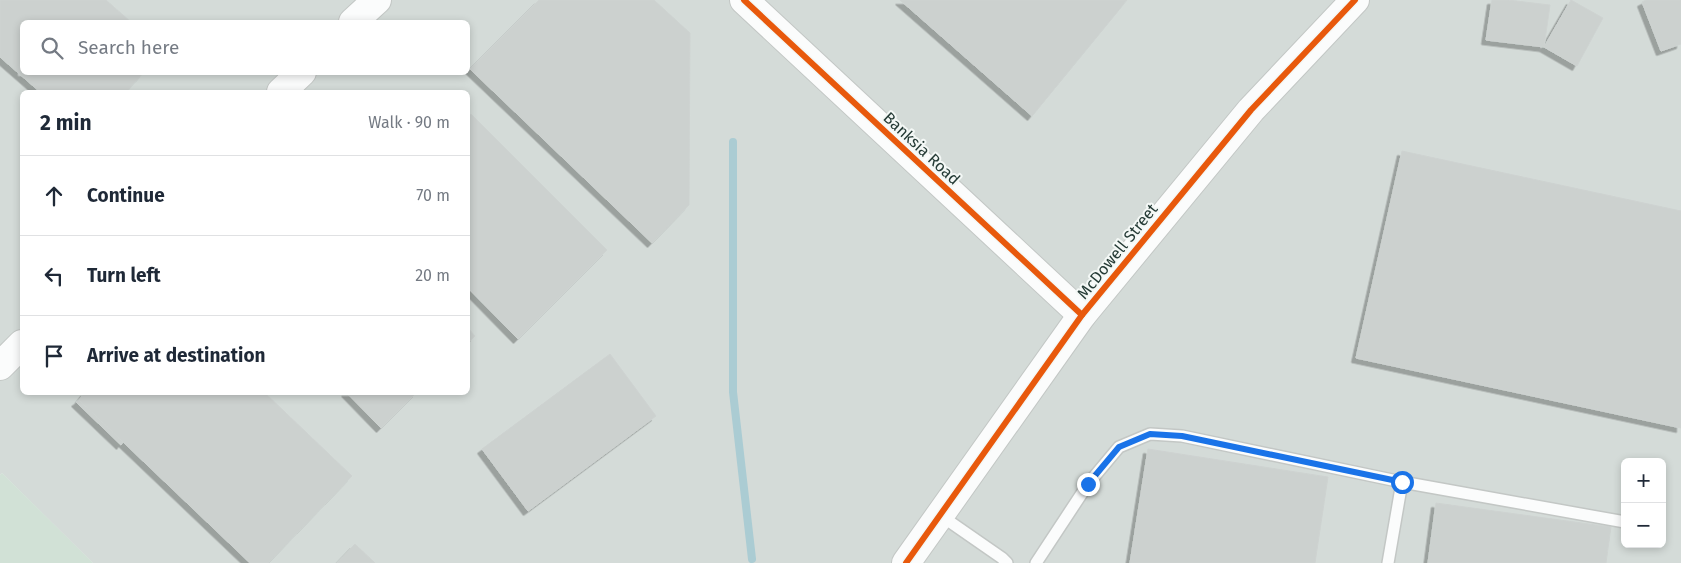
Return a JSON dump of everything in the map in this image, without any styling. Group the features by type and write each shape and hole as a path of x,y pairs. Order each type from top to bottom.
{"street":[{"path":"356,20 377,0"},
{"name":"Banksia Road","path":"744,0 1082,315"},
{"name":"McDowell Street","path":"906,563 1082,315 1251,110 1355,0"},
{"path":"284,90 299,75"},
{"path":"0,366 20,346"}],"lane":[{"path":"1036,563 1088,484 1119,447 1150,434 1182,436 1402,482 1621,521"},
{"path":"1388,563 1402,482"},
{"path":"940,515 1007,563"}],"shaded area":[{"path":"0,0 1681,0 1681,563 93,563 2,473 0,475"}],"green space":[{"path":"2,473 93,563 0,563 0,475"}],"building":[{"path":"0,0 106,0 129,20 20,20 20,74 0,57"},
{"path":"539,0 654,0 690,33 689,205 652,243 470,69"},
{"path":"900,0 1127,0 1032,116"},
{"path":"1492,0 1550,5 1544,47 1486,40"},
{"path":"1571,0 1603,18 1577,66 1544,47"},
{"path":"1646,0 1681,0 1681,44 1661,51 1642,2"},
{"path":"21,75 141,75 128,90 38,90"},
{"path":"470,115 607,250 518,339 470,290"},
{"path":"1402,151 1681,211 1681,428 1356,358"},
{"path":"470,330 475,336 470,341"},
{"path":"610,354 656,416 528,511 482,449"},
{"path":"83,395 267,395 352,476 268,563 250,563 79,400"},
{"path":"349,395 414,395 381,428"},
{"path":"79,400 123,442 121,445 76,402"},
{"path":"1148,449 1328,477 1315,563 1130,563"},
{"path":"1436,503 1611,527 1606,563 1428,563"},
{"path":"355,544 375,563 337,563"}],"waterway":[{"path":"733,142 733,392 752,559"}],"cycle path":[{"path":"744,0 1082,315"},
{"path":"906,563 1082,315 1251,110 1355,0"}],"route":[{"path":"1088,484 1119,447 1150,434 1182,436 1402,482"}]}
